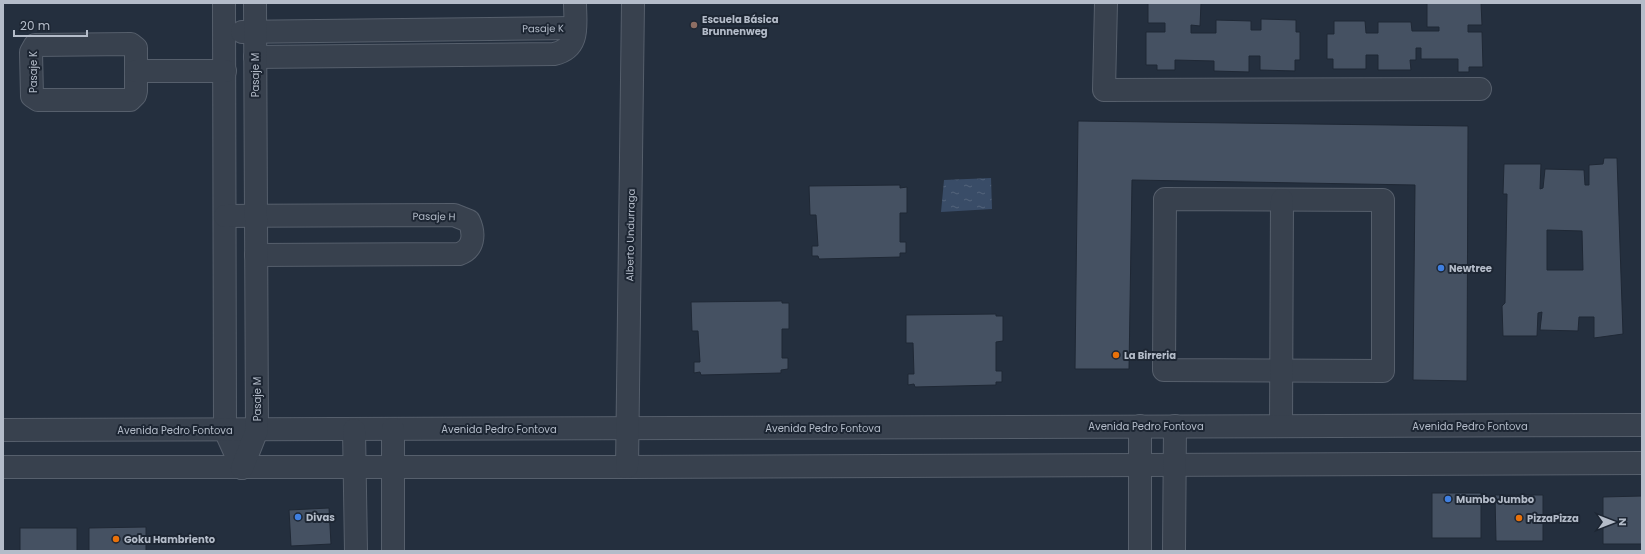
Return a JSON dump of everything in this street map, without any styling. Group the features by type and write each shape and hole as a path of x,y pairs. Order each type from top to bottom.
{"street":[{"path":"224,3 225,430 242,468"},
{"name":"Pasaje M","path":"242,468 257,430 255,3"},
{"path":"575,3 575,28"},
{"name":"Alberto Undurraga","path":"627,467 633,3"},
{"path":"1106,3 1104,90 1480,89"},
{"name":"Pasaje K","path":"224,32 575,28 573,42 562,52 554,54 255,57"},
{"name":"Pasaje K","path":"131,44 136,48 136,72 136,91 135,95 130,100 38,100 31,94 31,52 33,47 38,45 131,44"},
{"path":"136,72 225,71"},
{"path":"1165,199 1384,200 1383,370 1281,370 1164,370 1165,199"},
{"path":"1281,426 1282,200"},
{"name":"Pasaje H","path":"225,216 454,215 469,221 472,228 471,245 466,252 453,255 256,255"},
{"name":"Avenida Pedro Fontova","path":"3,430 1642,425"},
{"path":"1140,426 1140,551"},
{"path":"1174,551 1175,426"},
{"path":"354,430 356,551"},
{"path":"393,430 393,551"},
{"path":"3,468 1175,465 1642,462"}],"water":[{"path":"991,178 992,209 941,212 944,180"}],"building":[{"path":"1148,3 1201,3 1200,26 1191,25 1191,33 1216,33 1216,20 1251,21 1251,30 1261,30 1261,19 1296,20 1296,32 1300,32 1300,60 1295,60 1295,71 1260,70 1260,56 1249,56 1249,72 1214,71 1214,61 1175,60 1175,70 1157,70 1157,65 1146,65 1146,32 1165,32 1165,23 1148,23"},
{"path":"1427,3 1481,3 1482,25 1468,25 1468,32 1482,32 1483,67 1469,67 1469,72 1458,72 1458,59 1421,59 1421,48 1416,48 1416,60 1410,60 1411,70 1378,70 1378,55 1366,55 1366,69 1333,69 1333,59 1327,59 1327,34 1334,34 1334,21 1365,21 1366,33 1378,33 1378,22 1411,22 1412,31 1439,31 1439,27 1427,27"},
{"path":"1078,121 1468,126 1467,381 1413,380 1415,185 1132,180 1129,369 1075,369"},
{"path":"1604,158 1617,158 1623,334 1594,338 1594,317 1579,317 1578,331 1540,330 1542,312 1538,313 1537,336 1503,336 1502,306 1505,303 1507,194 1503,194 1504,164 1541,164 1540,189 1543,188 1545,169 1584,170 1585,185 1589,185 1589,165 1603,164","holes":["1547,230 1582,231 1583,270 1547,270"]},
{"path":"900,185 900,188 907,187 907,213 900,213 900,242 906,242 906,253 900,253 900,257 819,259 818,256 812,256 812,246 818,246 816,215 810,215 809,186"},
{"path":"782,301 782,303 789,303 789,329 782,329 782,358 788,358 788,369 781,370 781,373 701,375 700,372 694,373 694,362 700,362 698,331 692,331 691,302"},
{"path":"996,314 996,316 1003,316 1003,341 996,342 996,371 1002,371 1002,382 996,382 996,385 915,387 914,384 908,385 908,374 914,374 913,343 906,343 906,315"},
{"path":"1432,493 1481,493 1481,538 1432,538"},
{"name":"PizzaPizza","path":"1495,495 1543,495 1543,541 1496,541"},
{"path":"1642,496 1642,544 1603,544 1603,497"},
{"path":"329,508 331,544 291,546 289,510"},
{"path":"146,527 146,551 89,551 89,528"},
{"path":"20,528 77,528 77,551 20,551"}],"place":[{"name":"Escuela Básica Brunnenweg","path":"694,25"},
{"name":"Newtree","path":"1441,268"},
{"name":"La Birreria","path":"1116,355"},
{"name":"Mumbo Jumbo","path":"1448,499"},
{"name":"Divas","path":"298,517"},
{"name":"PizzaPizza","path":"1519,518"},
{"name":"Goku Hambriento","path":"116,539"}]}
